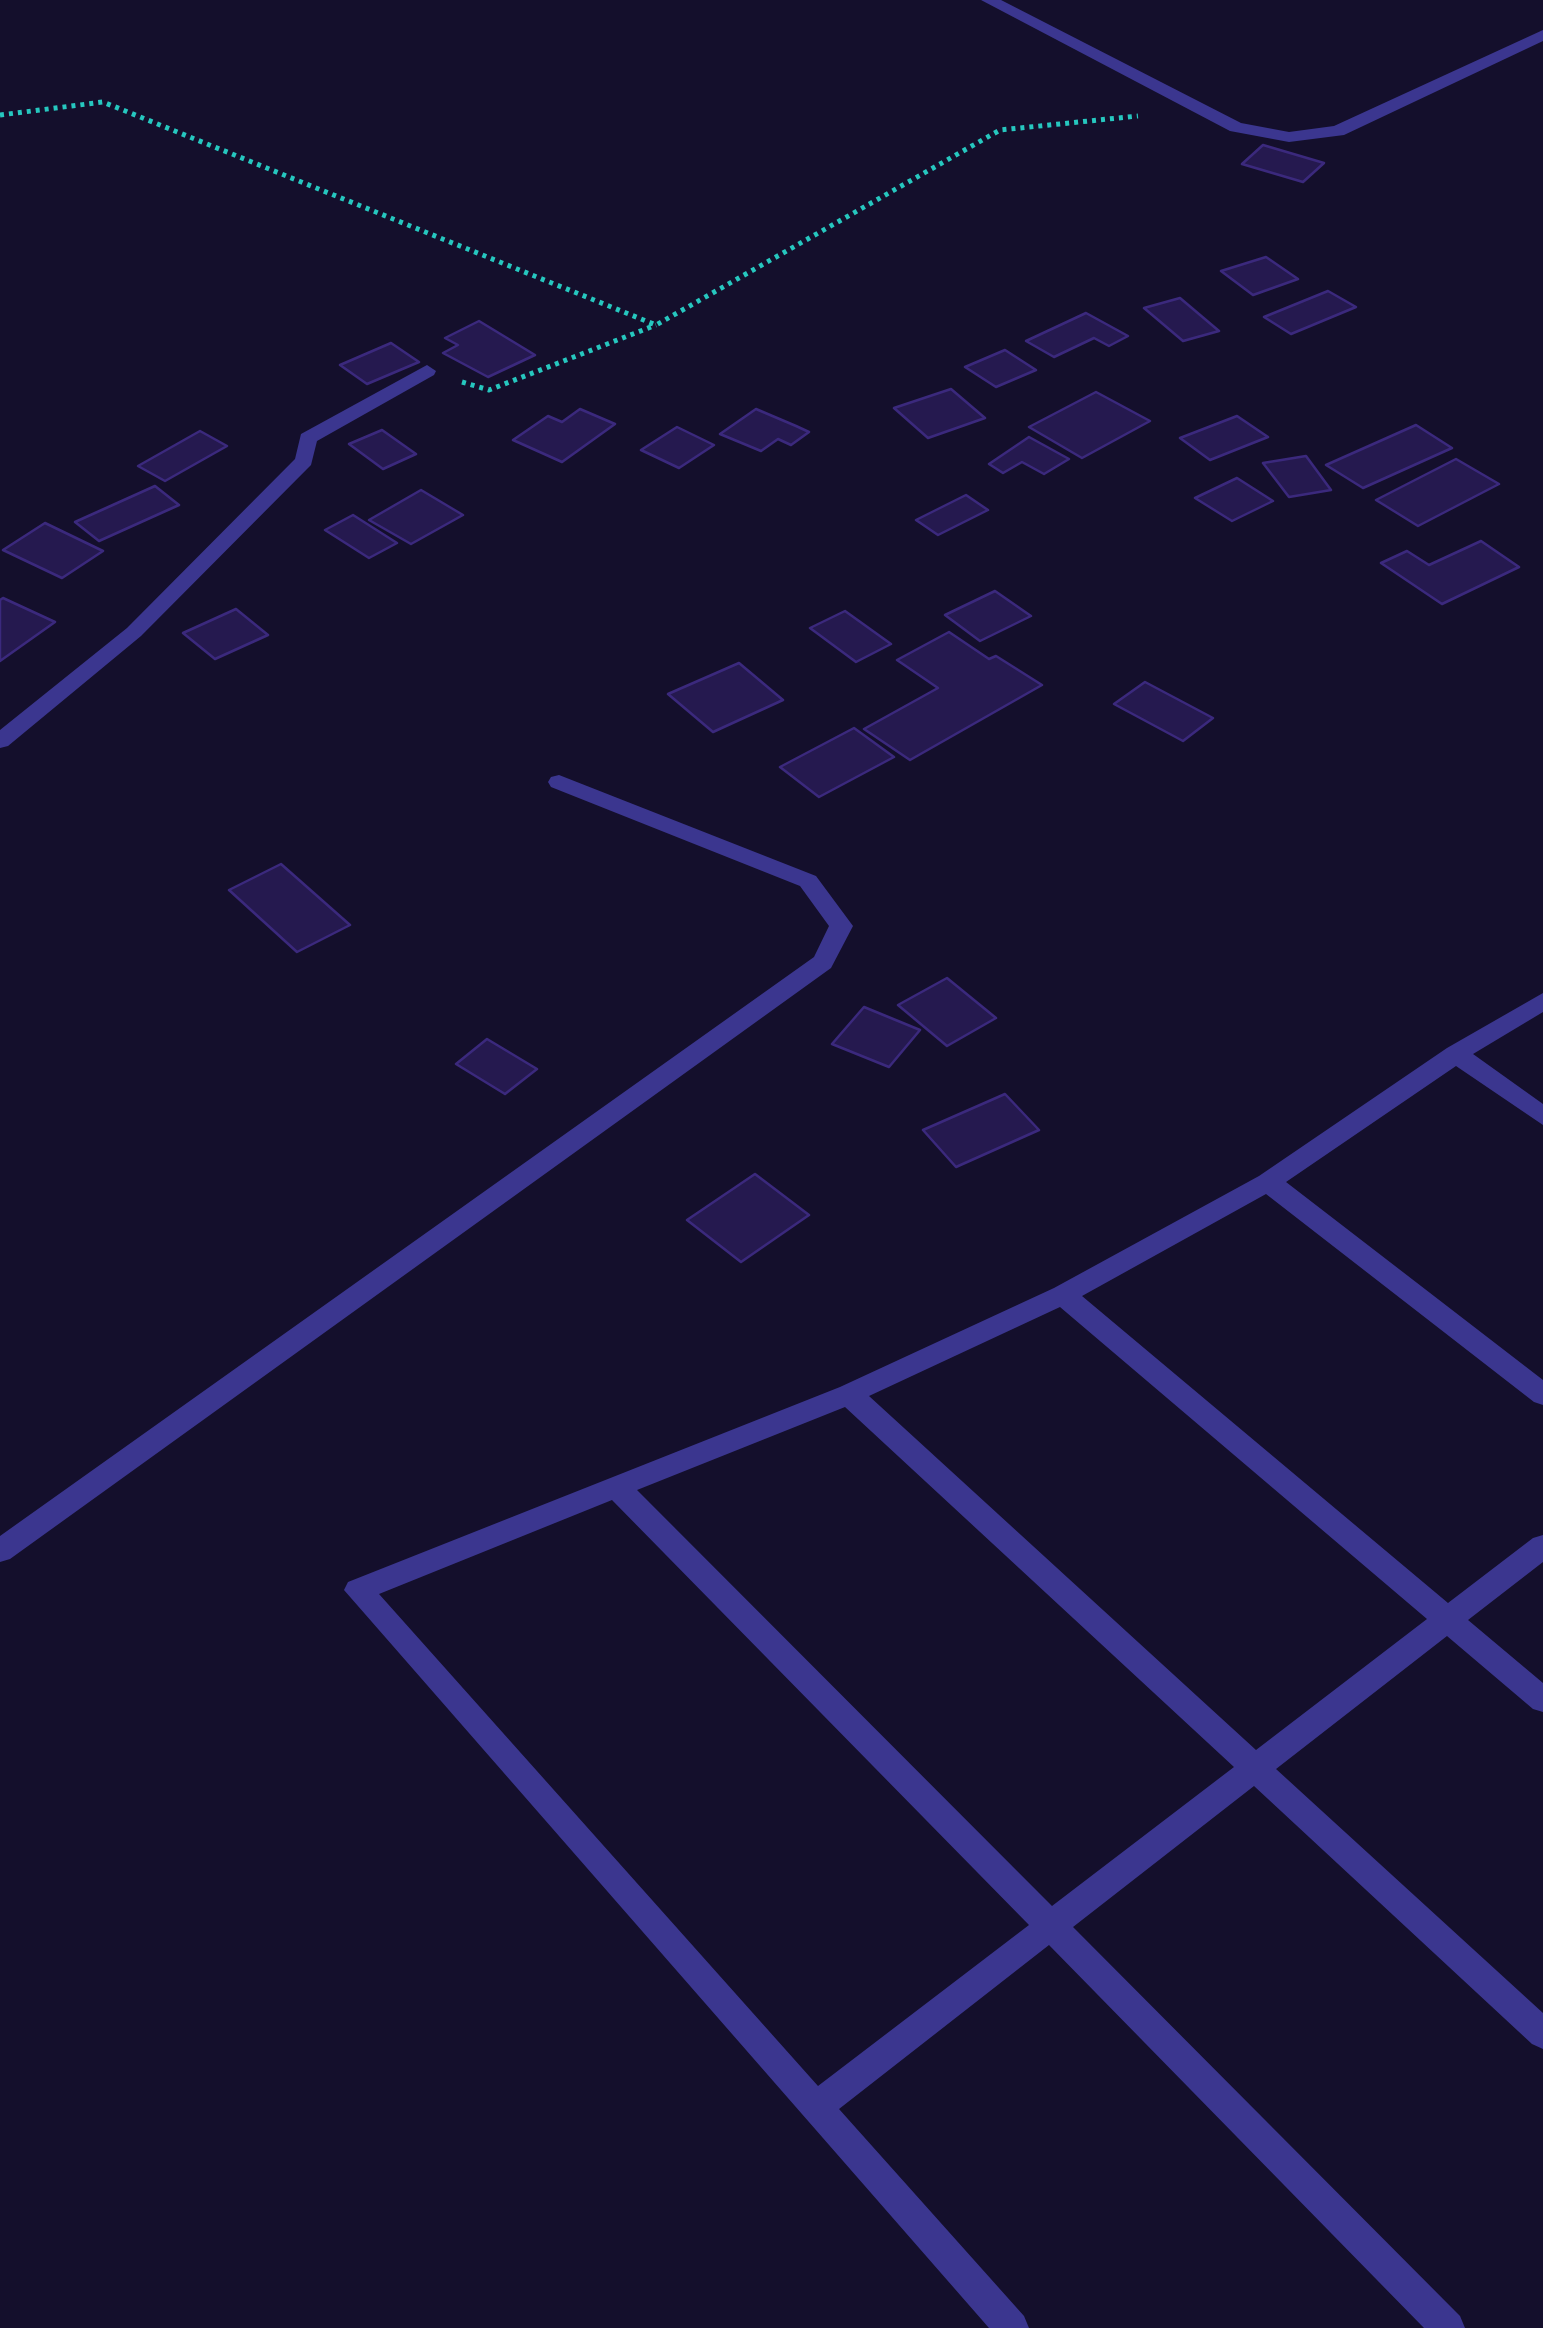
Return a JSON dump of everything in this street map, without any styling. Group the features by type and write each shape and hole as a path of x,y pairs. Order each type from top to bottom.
{"street":[{"path":"988,0 1236,127 1290,137 1338,130 1543,35"},
{"path":"0,742 134,632 304,461 308,438 427,371"},
{"path":"0,1551 823,962 841,926 808,882 559,782"},
{"path":"1012,2328 358,1590 849,1394 1064,1295 1268,1182 1456,1054 1543,1001"},
{"path":"1456,1054 1543,1116"},
{"path":"1268,1182 1543,1396"},
{"path":"1064,1295 1543,1700"},
{"path":"849,1394 1543,2034"},
{"path":"616,1486 1448,2328"},
{"path":"816,2107 1543,1546"}],"path":[{"path":"0,115 103,102 656,325"},
{"path":"427,371 490,390 656,325 1000,130 1202,109"}],"building":[{"path":"1263,145 1324,163 1303,182 1242,164"},
{"path":"1266,257 1298,279 1253,295 1221,271"},
{"path":"1328,291 1356,307 1291,334 1264,317"},
{"path":"1180,298 1219,331 1183,341 1144,308"},
{"path":"1086,313 1128,336 1109,346 1094,338 1054,357 1026,341"},
{"path":"479,321 535,355 488,377 443,353 458,345 445,338"},
{"path":"391,343 419,362 367,384 340,365"},
{"path":"1005,350 1036,370 996,387 965,367"},
{"path":"951,389 985,418 928,438 894,408"},
{"path":"1096,392 1150,421 1082,458 1029,427"},
{"path":"580,409 615,424 562,462 513,440 548,416 562,422"},
{"path":"756,409 809,432 791,445 778,439 761,451 720,434"},
{"path":"1237,416 1268,437 1210,460 1180,438"},
{"path":"1416,425 1452,448 1363,488 1326,465"},
{"path":"677,427 714,445 679,468 641,450"},
{"path":"382,430 416,454 383,469 349,444"},
{"path":"200,431 227,446 165,481 138,466"},
{"path":"1029,437 1069,459 1044,474 1022,462 1003,473 989,464"},
{"path":"1306,456 1331,490 1289,497 1263,463"},
{"path":"1456,459 1499,484 1418,526 1376,500"},
{"path":"1237,478 1273,501 1232,521 1195,498"},
{"path":"155,486 179,505 99,541 75,522"},
{"path":"421,490 463,515 411,544 369,520"},
{"path":"966,495 988,510 938,535 916,520"},
{"path":"353,515 397,543 369,558 325,530"},
{"path":"45,523 103,551 62,578 3,550"},
{"path":"1481,541 1519,567 1442,604 1381,563 1407,551 1429,565"},
{"path":"995,591 1031,616 980,641 945,615"},
{"path":"0,600 55,622 0,661"},
{"path":"236,609 268,635 215,659 183,633"},
{"path":"845,611 891,644 856,662 810,628"},
{"path":"949,632 989,659 996,656 1042,685 910,760 864,729 938,688 897,660"},
{"path":"739,663 783,700 713,732 668,694"},
{"path":"1145,682 1213,718 1183,741 1114,704"},
{"path":"854,728 894,757 819,797 780,767"},
{"path":"281,864 350,925 297,952 229,890"},
{"path":"947,978 996,1018 947,1046 898,1005"},
{"path":"864,1007 920,1030 889,1067 832,1044"},
{"path":"487,1039 537,1069 505,1094 456,1064"},
{"path":"1005,1094 1039,1130 956,1167 923,1130"},
{"path":"755,1174 809,1215 741,1262 687,1220"}]}
